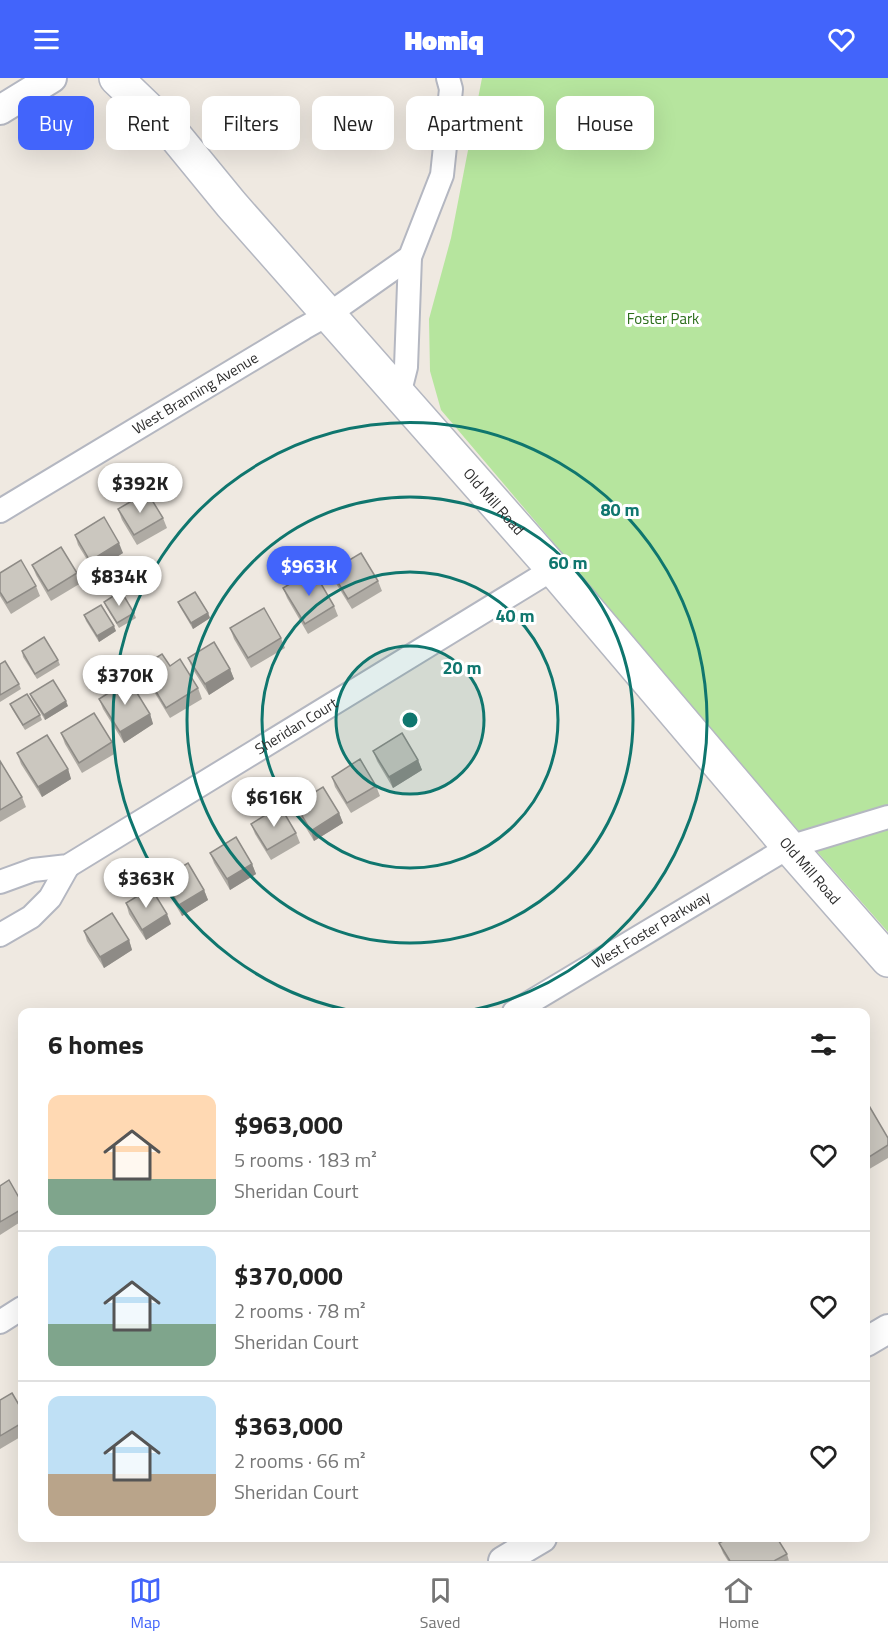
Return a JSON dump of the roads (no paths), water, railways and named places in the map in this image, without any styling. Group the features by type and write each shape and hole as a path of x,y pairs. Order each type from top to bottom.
{"main road":[{"name":"Old Mill Road","path":"117,78 172,132 231,204 553,569 888,960"}],"street":[{"path":"0,110 52,78"},
{"path":"399,395 406,367 410,257 441,175 451,89 448,78"},
{"name":"West Branning Avenue","path":"0,511 329,314 410,257"},
{"name":"Sheridan Court","path":"0,882 33,870 68,866 553,569"},
{"name":"West Foster Parkway","path":"521,1008 789,847 888,817"},
{"path":"0,935 31,916 50,898 68,866"},
{"path":"0,1322 18,1311"},
{"path":"870,1340 888,1329"},
{"path":"503,1561 535,1542"}],"park label":[{"name":"Foster Park","path":"663,319"}]}
